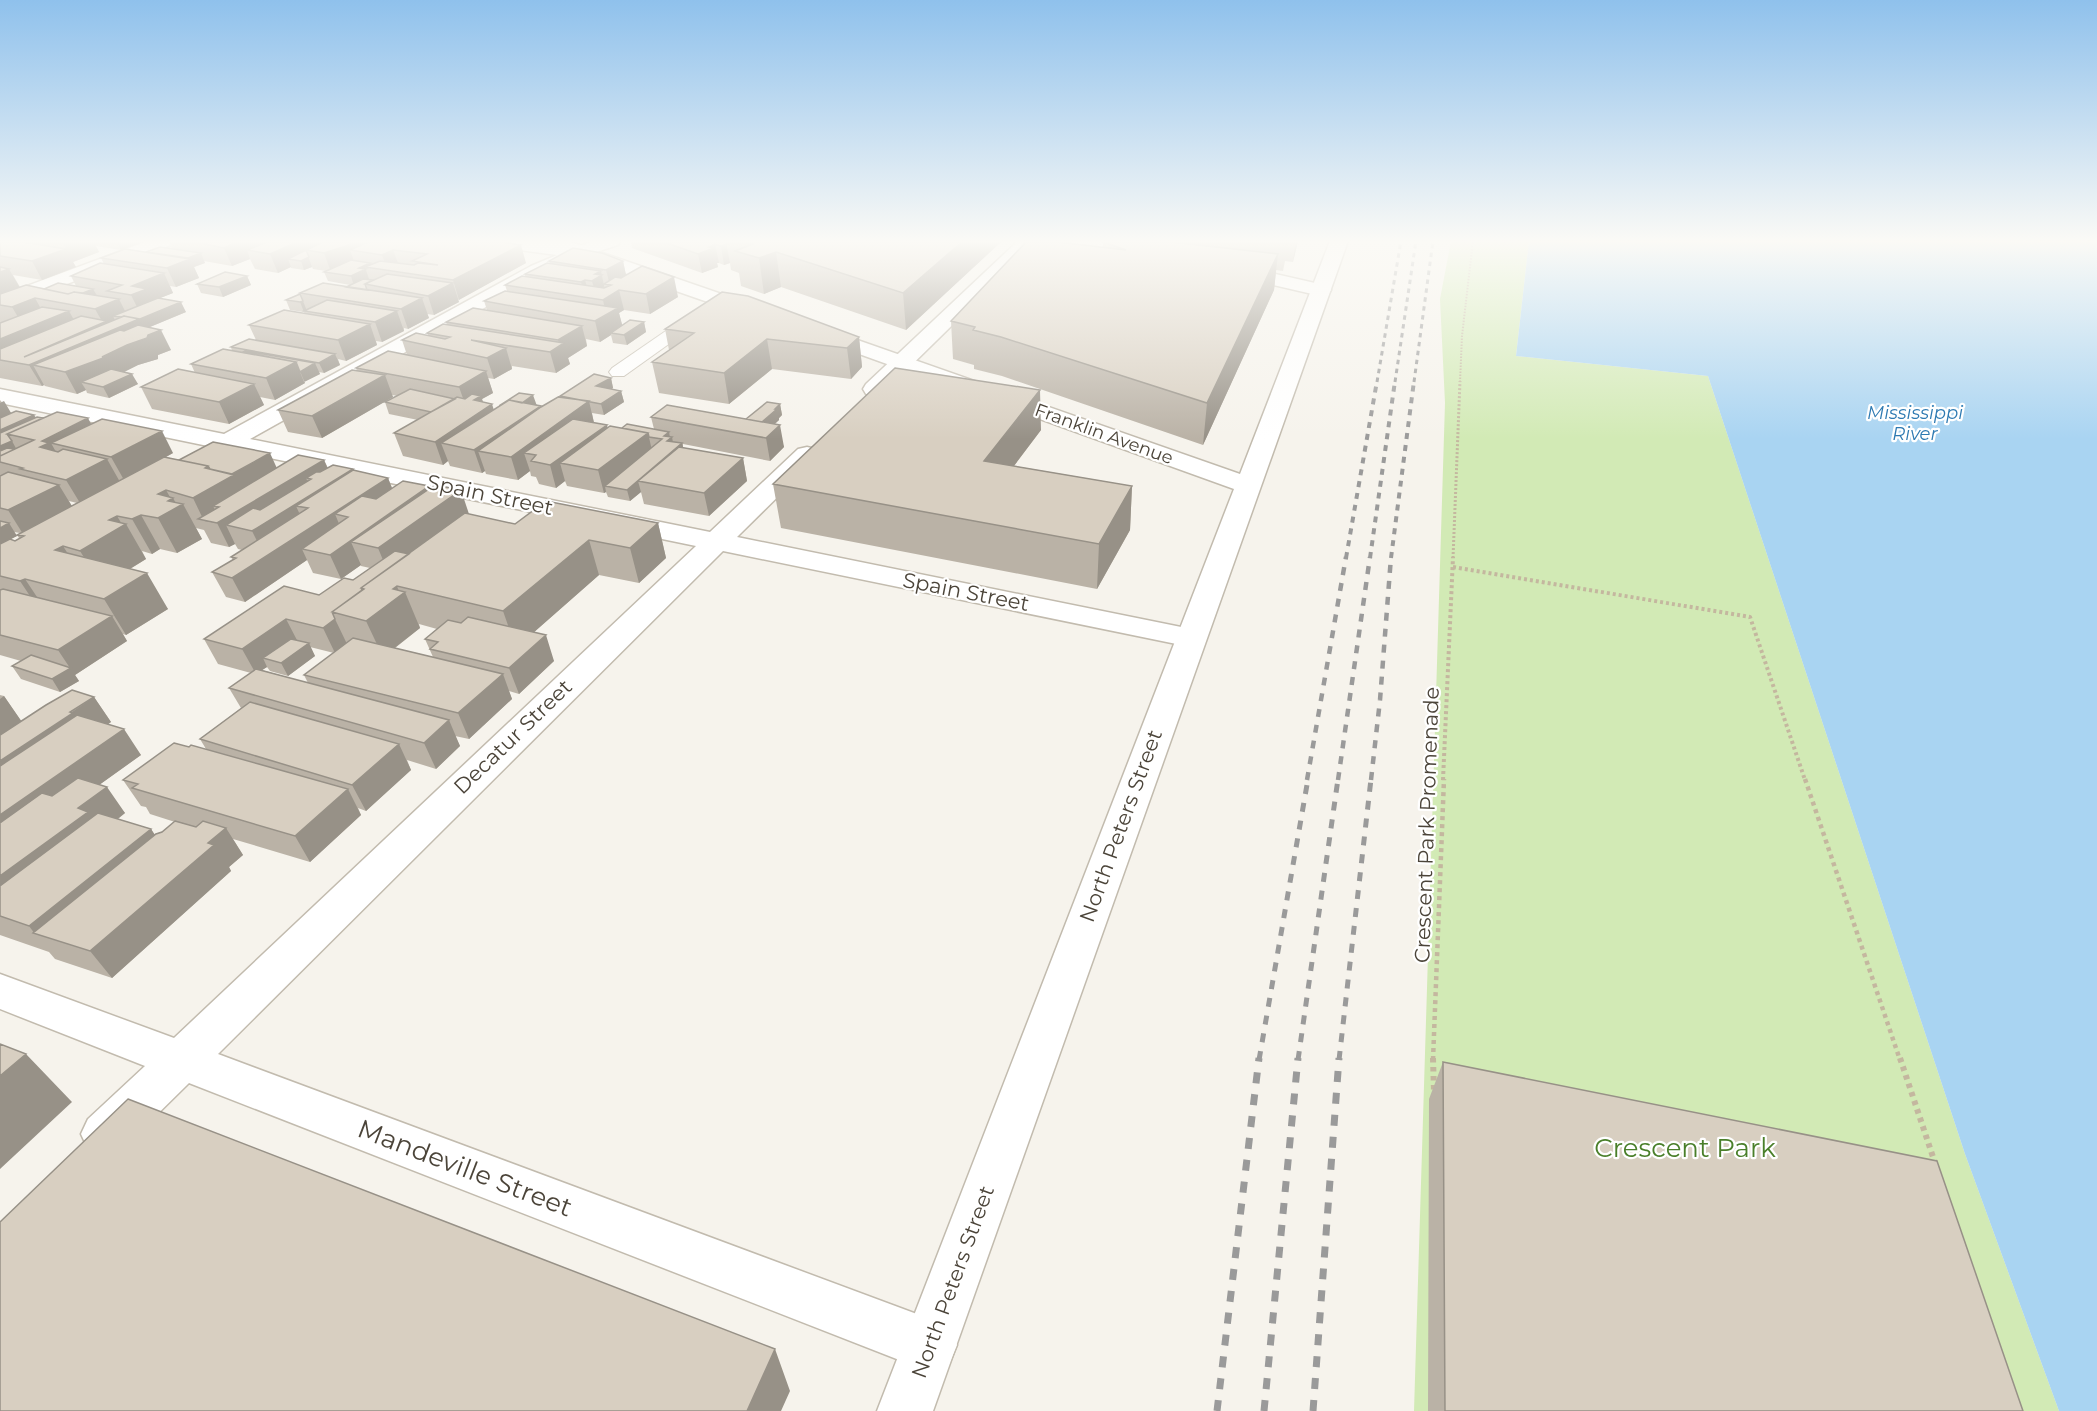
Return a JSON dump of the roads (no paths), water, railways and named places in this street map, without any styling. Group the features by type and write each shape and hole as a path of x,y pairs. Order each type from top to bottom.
{"street":[{"path":"197,458 471,307"},
{"path":"740,307 772,317"},
{"path":"852,410 960,307"},
{"name":"North Peters Street","path":"905,1411 1315,307"},
{"name":"Franklin Avenue","path":"804,328 903,361 1249,486"},
{"name":"Spain Street","path":"0,396 1191,638"},
{"name":"Decatur Street","path":"82,1156 826,435"},
{"name":"Mandeville Street","path":"0,991 930,1345"}],"lane":[{"path":"618,372 707,310 716,307"}],"water":[{"name":"Mississippi River","path":"1522,307 2097,307 2097,1411 2059,1411 1965,1154 1708,376 1516,356"}],"railway":[{"path":"1377,382 1390,307"},
{"path":"1395,382 1406,307"},
{"path":"1414,382 1424,307"},
{"path":"1346,558 1377,381"},
{"path":"1370,558 1395,381"},
{"path":"1391,558 1414,381"},
{"path":"1307,780 1346,557"},
{"path":"1338,780 1370,557"},
{"path":"1371,780 1380,700 1391,557"},
{"path":"1259,1060 1308,779"},
{"path":"1298,1060 1338,779"},
{"path":"1339,1060 1371,779"},
{"path":"1217,1411 1259,1058"},
{"path":"1264,1411 1298,1058"},
{"path":"1313,1411 1339,1058"}],"park label":[{"name":"Crescent Park","path":"1685,1148"}]}
